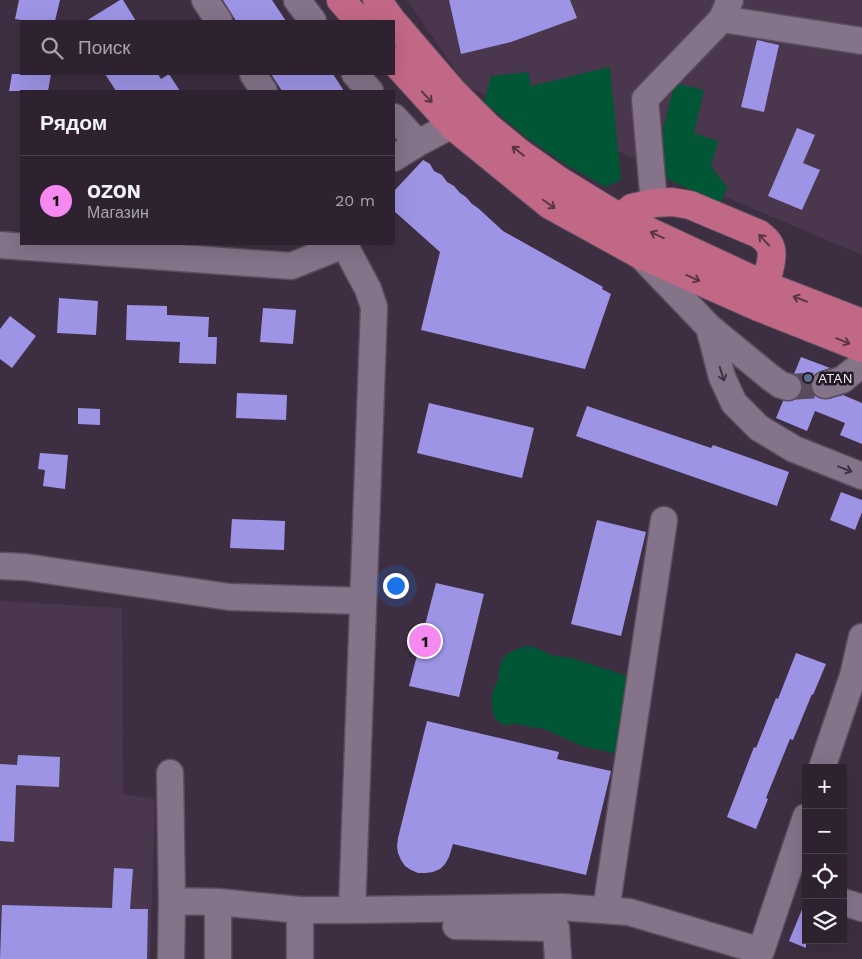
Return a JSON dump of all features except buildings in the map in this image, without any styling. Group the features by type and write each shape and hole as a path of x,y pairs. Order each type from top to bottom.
{"main road":[{"path":"341,0 358,20"},
{"path":"377,0 392,20"},
{"path":"395,24 454,93 488,127 521,154 558,180 620,218 760,295 862,348"},
{"path":"395,63 452,125 550,205 639,254 760,295 862,323"},
{"path":"620,218 632,208 654,203 672,202 690,205 759,234 767,240 771,248 772,258 760,295"}],"street":[{"path":"205,0 218,20"},
{"path":"654,203 645,98 726,9 862,41"},
{"path":"254,75 263,90"},
{"path":"356,75 369,90"},
{"path":"395,118 418,143"},
{"path":"395,157 452,125"},
{"path":"0,245 291,266 342,245"},
{"path":"345,245 368,289 374,307 352,910"},
{"path":"639,254 709,327 781,386 788,387"},
{"path":"709,327 722,377 734,403 759,428 794,449 862,476"},
{"path":"825,385 842,380 862,364"},
{"path":"606,910 664,520"},
{"path":"0,566 229,597 363,601"},
{"path":"824,764 857,678 862,637"},
{"path":"170,773 171,959"},
{"path":"172,901 218,902 300,910 562,907 629,912 761,955 795,885 802,842"},
{"path":"218,902 218,959"},
{"path":"847,903 862,908"},
{"path":"300,910 300,959"},
{"path":"406,925 556,928 558,959"}],"shaded area":[{"path":"407,0 862,0 862,255 467,87"},
{"path":"0,601 122,608 123,794 155,799 150,959 0,959"}],"green space":[{"path":"610,67 621,180 606,187 568,166 526,137 484,102 491,76 528,72 531,86"},
{"path":"675,83 704,90 694,133 718,141 711,166 727,187 721,203 669,180 655,160"},
{"path":"528,646 551,655 575,659 637,679 619,754 582,746 542,728 518,724 504,725 497,720 493,713 492,699 501,663 510,653"}],"tunnel":[{"path":"788,387 825,385"}],"place":[{"name":"ATAN","path":"808,378"},
{"name":"OZON","path":"425,641"}]}
